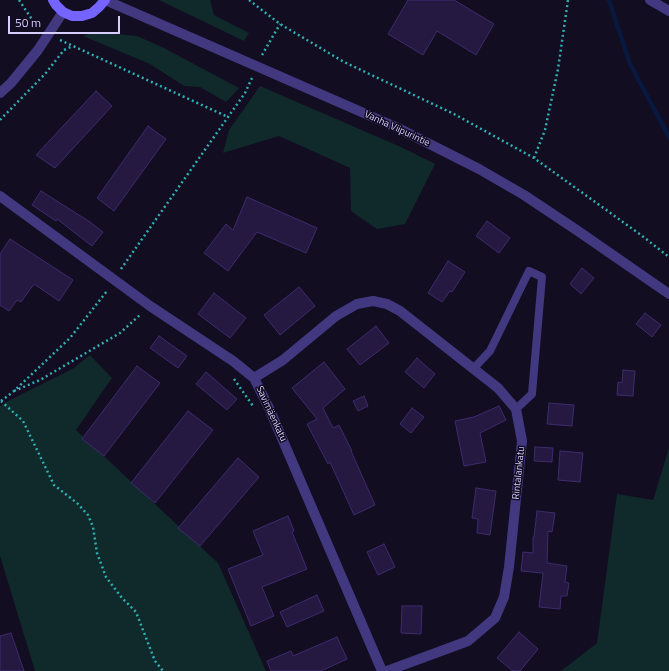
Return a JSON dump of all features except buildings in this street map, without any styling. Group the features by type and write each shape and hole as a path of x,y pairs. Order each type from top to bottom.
{"main road":[{"path":"53,0 63,12 72,16 82,16 92,13 105,0"}],"street":[{"name":"Vanha Viipurintie","path":"105,0 398,128 479,169 524,195 669,294"},
{"path":"650,0 669,11"},
{"path":"0,93 12,83 38,50 63,12"},
{"name":"Savimäenkatu","path":"0,196 150,306 233,362 254,378 269,408 382,671"},
{"name":"Rintalankatu","path":"254,378 283,360 336,316 357,304 372,301 387,304 400,311 498,388 516,409 522,441 509,567 504,597 495,618 468,641 387,671"}],"lane":[{"path":"474,368 490,351 529,271 542,276 532,394 516,409"}],"path":[{"path":"249,0 280,24 344,62 454,114 534,158 669,257"},
{"path":"534,158 545,130 558,69 568,0"},
{"path":"262,55 280,24"},
{"path":"0,120 46,74 64,50 73,46 228,117"},
{"path":"121,269 245,93 252,78"},
{"path":"113,295 106,291 70,338 14,391 0,402 23,421 54,485 77,503 88,515 93,527 97,553 106,577 122,598 136,612 154,661 163,671"},
{"path":"14,391 40,380 120,333 143,313 137,309"},
{"path":"232,377 254,408"}],"green space":[{"path":"159,0 210,0 214,15 249,33 244,41"},
{"path":"93,32 137,36 162,47 239,88 226,102 200,87 184,86 150,64 83,36"},
{"path":"260,86 401,147 435,164 405,224 377,229 351,211 350,168 279,136 223,153 229,130"},
{"path":"90,355 112,378 76,430 218,563 266,671 35,671 0,556 0,406 74,368"},
{"path":"669,448 669,671 561,671 597,643 617,494 653,500"}],"waterway":[{"path":"609,0 630,64 669,137"}]}
